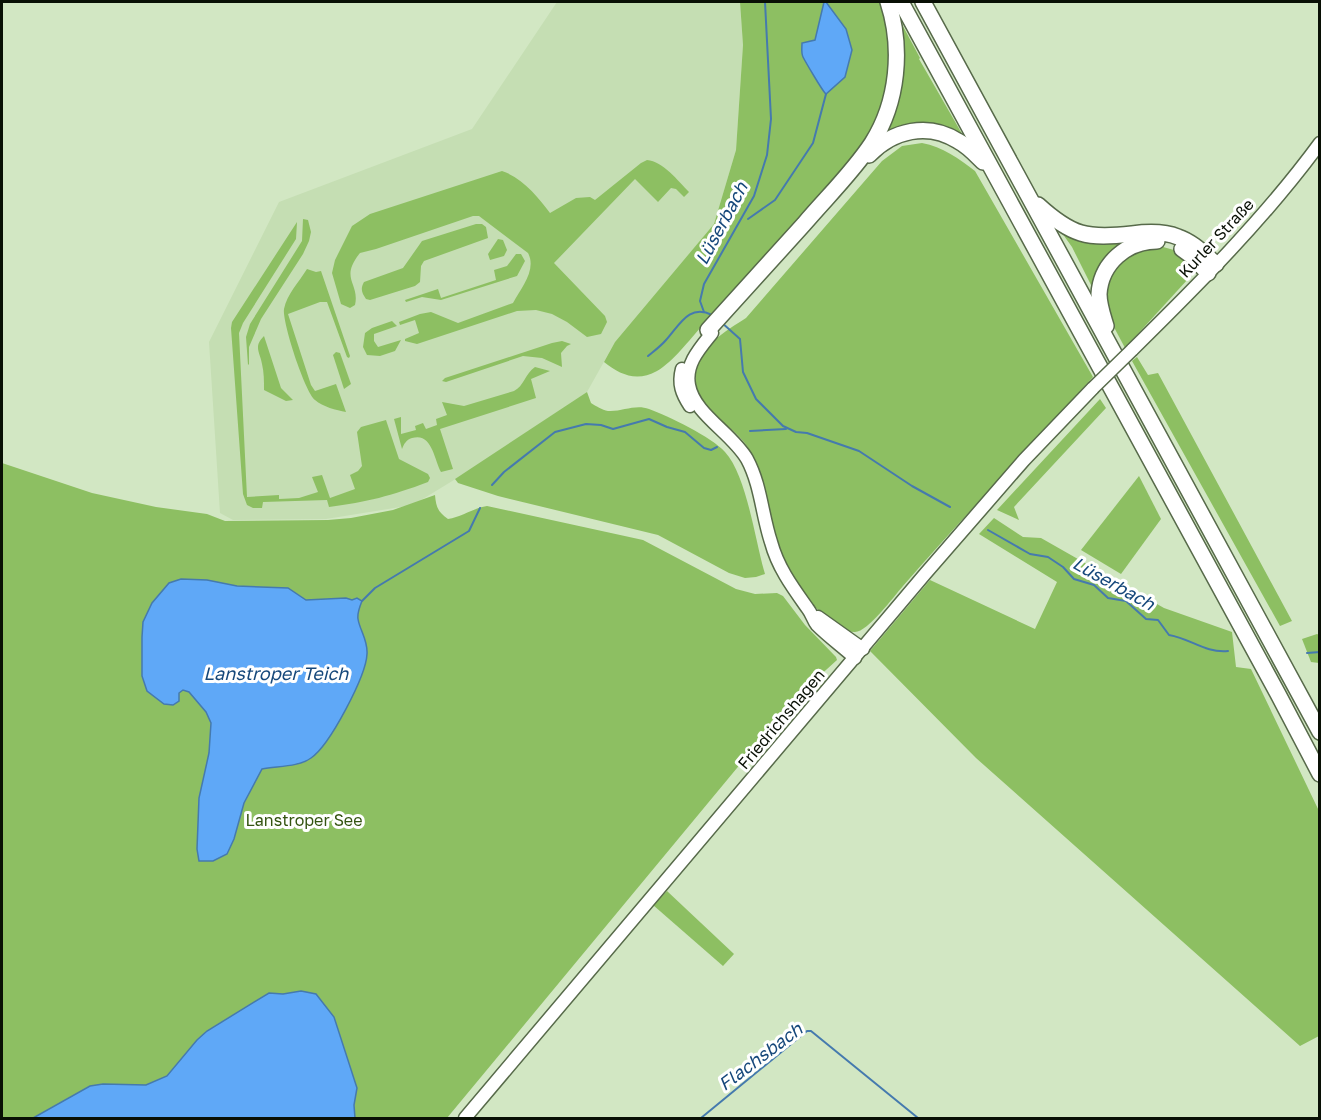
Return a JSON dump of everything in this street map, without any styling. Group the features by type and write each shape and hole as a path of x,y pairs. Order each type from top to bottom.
{"highway":[{"path":"730,309 866,151 878,132 891,99 897,60 895,32 888,2"},
{"path":"901,2 1320,774"},
{"path":"923,2 1320,732"},
{"path":"710,331 872,152 892,136 917,130 947,134 964,145 994,172"},
{"path":"1029,196 1060,224 1085,235 1106,237 1147,232 1164,233 1191,242 1212,268"},
{"path":"1112,350 1099,295 1101,278 1110,262 1121,252 1146,242 1169,243 1212,268"}],"main road":[{"name":"Kurler Straße","path":"1132,350 1212,268 1271,203 1320,143"},
{"path":"710,331 694,357 688,376 691,393 697,404 730,437 748,460 771,544 779,565 794,592 810,611 859,654"},
{"name":"Friedrichshagen","path":"465,1119 1024,460 1132,350"}],"shaded area":[{"path":"557,2 740,2 743,45 736,150 714,224 615,342 587,392 413,505 326,519 233,520 220,513 209,342 279,202 472,129"}],"green space":[{"path":"740,2 880,2 888,34 889,50 887,82 883,98 866,140 852,159 681,350 657,371 643,376 629,376 604,362 615,342 714,224 736,150 743,45"},
{"path":"897,15 919,59 965,139 956,134 878,140"},
{"path":"922,143 944,150 975,171 1093,377 874,620 860,630 851,632 837,626 810,603 795,581 776,543 764,485 748,447 712,412 699,395 696,373 698,363 708,347 722,334 746,318 882,161 902,146"},
{"path":"647,160 659,164 689,192 684,197 676,189 671,188 658,202 635,179 554,263 605,316 607,322 601,334 587,337 552,314 536,310 517,311 417,344 405,341 419,333 415,320 400,325 399,322 420,314 431,312 458,323 513,303 527,279 531,266 528,253 479,216 360,253 351,269 355,305 350,308 341,304 332,273 335,260 352,226 370,214 502,171 523,183 550,213 576,198 590,197 595,200"},
{"path":"303,219 308,220 311,232 309,241 261,319 249,347 248,365 246,337 250,324 302,241"},
{"path":"297,222 296,239 239,333 247,497 279,495 279,499 299,498 318,492 312,477 322,475 330,498 355,489 350,475 362,466 357,432 361,427 386,420 399,459 428,474 430,478 428,482 379,498 329,507 327,500 263,502 262,508 247,505 243,494 232,322"},
{"path":"476,224 486,227 488,238 424,261 421,266 420,282 415,286 370,300 366,299 362,291 364,282 403,268 422,241"},
{"path":"1057,226 1172,239 1142,238 1092,287 1072,247"},
{"path":"498,239 503,240 507,250 504,256 490,260 488,254"},
{"path":"1156,245 1181,252 1192,261 1192,270 1188,279 1125,348 1108,316 1103,294 1106,281 1122,258"},
{"path":"516,254 521,254 525,261 517,276 441,300 422,297 406,302 405,300 438,289 441,298 496,280 494,270 507,266"},
{"path":"307,269 321,271 349,358 327,302 320,302 288,314 311,385 315,391 336,384 346,412 315,400 300,371 290,341 284,309 290,293"},
{"path":"392,321 397,326 374,334 374,341 378,347 401,340 395,351 380,356 367,355 363,347 365,333"},
{"path":"264,336 281,388 293,400 286,401 264,390 258,347"},
{"path":"562,341 571,344 561,353 562,367 542,358 523,356 446,382 442,381 445,378"},
{"path":"336,352 340,353 351,384 344,389 333,355"},
{"path":"1137,357 1148,375 1158,373 1292,621 1280,626 1132,361"},
{"path":"535,367 550,371 531,379 536,398 440,429 453,469 441,472 428,443 419,437 410,439 402,449 394,419 401,417 401,434 416,430 415,426 423,423 426,429 437,425 436,419 447,415 442,402 464,406 514,391"},
{"path":"587,392 591,403 601,409 608,411 639,407 649,409 700,434 725,452 733,463 745,492 765,574 745,578 729,573 658,535 498,496 458,483 455,479"},
{"path":"1100,399 1106,408 1014,507 1019,520 997,510"},
{"name":"Lanstroper See","path":"2,463 92,493 156,507 207,514 225,521 351,518 393,510 435,495 438,509 448,519 487,506 643,540 736,589 755,594 777,593 783,596 805,625 837,660 795,698 447,1118 2,1118"},
{"path":"1139,476 1161,519 1121,574 1081,550"},
{"path":"994,518 1023,537 1041,538 1164,608 1232,632 1236,667 1251,669 1319,811 1319,1036 1300,1046 976,758 870,651 930,580 1035,629 1057,582 979,534"},
{"path":"1319,635 1319,663 1311,662 1302,639"},
{"path":"667,891 734,954 723,966 653,905"}],"water":[{"path":"824,2 846,29 852,50 845,77 826,94 802,55 802,43 815,40"},
{"name":"Lanstroper Teich","path":"181,579 207,580 237,586 288,588 306,600 346,598 352,600 357,598 362,601 358,617 366,644 365,664 354,693 337,725 319,751 306,761 262,769 244,803 234,839 227,854 213,861 199,861 197,849 199,798 209,753 211,723 206,712 189,692 183,690 179,693 179,701 173,705 164,704 147,691 142,676 143,622 152,603 169,583"},
{"path":"301,991 316,994 334,1017 357,1088 354,1105 355,1118 33,1118 90,1086 146,1085 167,1076 207,1031 269,993 283,994"}],"waterway":[{"name":"Lüserbach","path":"704,312 700,301 704,284 754,196 767,155 771,119 765,2"},
{"path":"748,219 775,200 813,143 826,94"},
{"path":"648,356 691,314 704,312 712,315"},
{"path":"721,322 740,339 743,372 756,399 783,426 859,451 912,486 950,507"},
{"path":"492,485 504,472 555,432 586,424 613,429 649,419 685,432 704,448 711,450 717,447"},
{"path":"750,431 786,429"},
{"path":"362,601 375,588 469,531 480,508"},
{"name":"Lüserbach","path":"988,530 1030,554 1048,557 1063,567 1074,579 1094,585 1108,598 1126,601 1146,619 1158,620 1169,635 1212,650 1228,651"},
{"name":"Lüserbach","path":"1307,653 1320,652"},
{"name":"Flachsbach","path":"701,1118 807,1031 811,1031 918,1118"}]}
